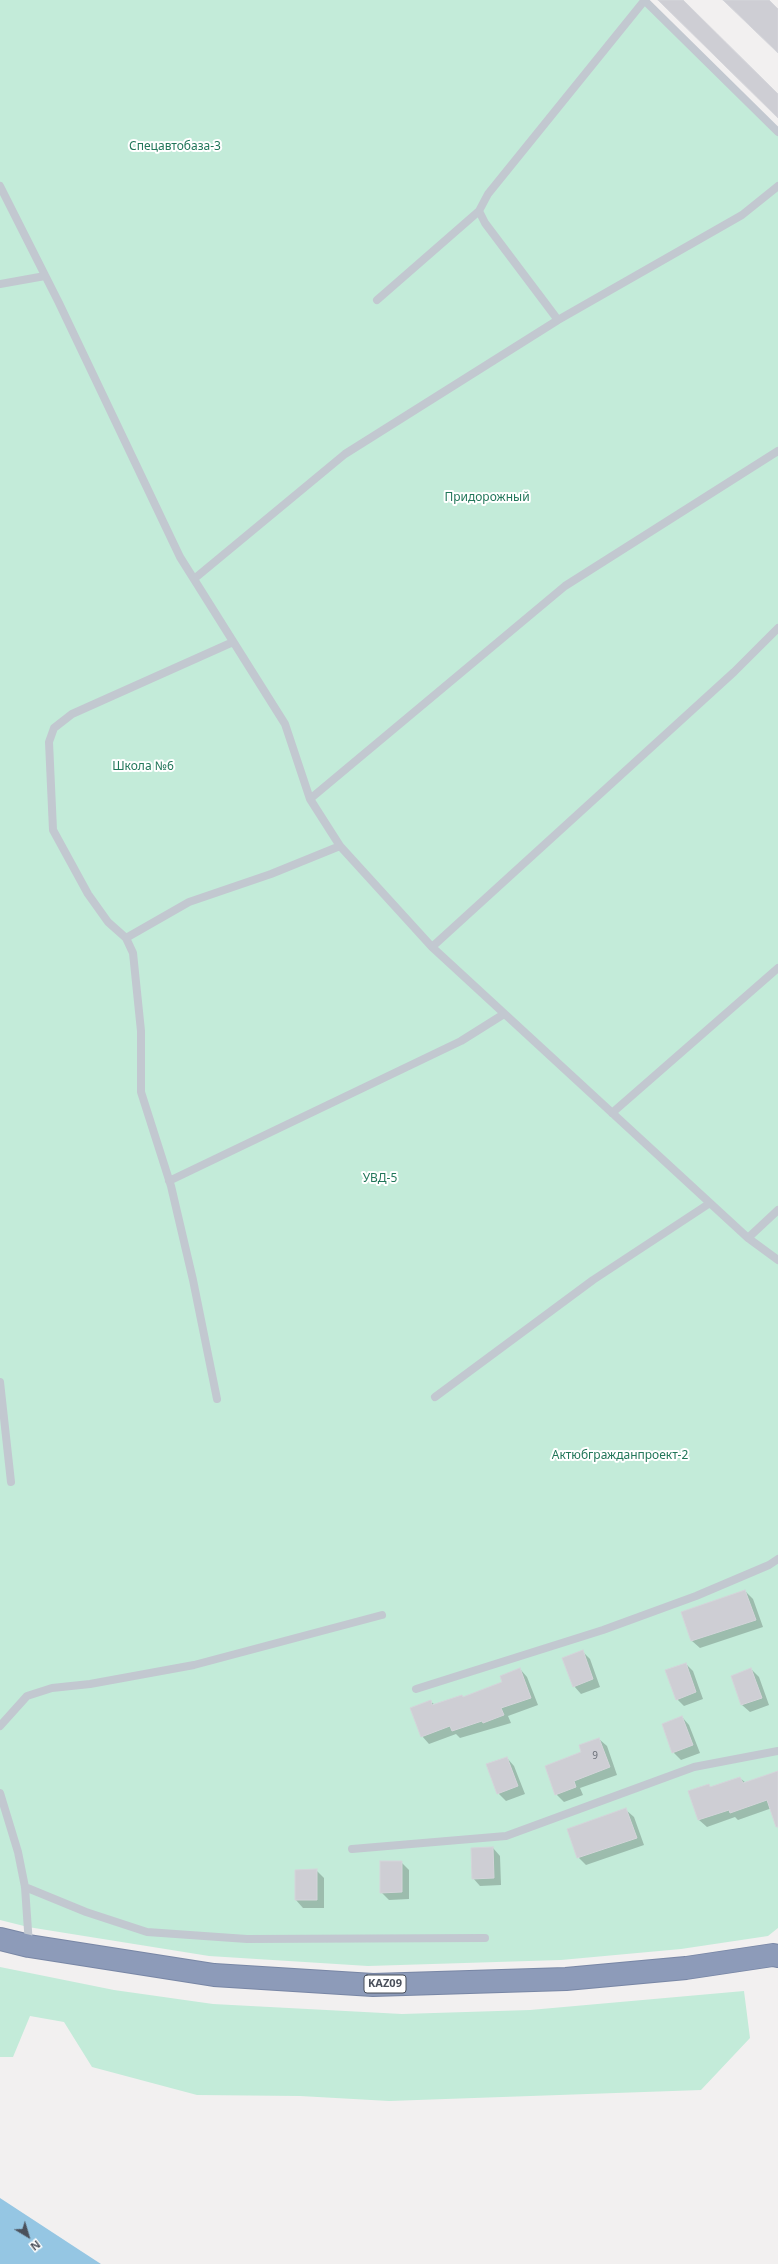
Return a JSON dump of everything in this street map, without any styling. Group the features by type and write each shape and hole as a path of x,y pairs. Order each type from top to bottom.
{"highway":[{"name":"KAZ09","path":"0,1939 30,1946 214,1975 372,1985 566,1979 686,1968 776,1954"}],"lane":[{"path":"377,300 479,211 488,194 644,0 778,132"},
{"path":"0,186 45,276 180,557 286,724 310,799 340,846 432,947 748,1238 778,1260"},
{"path":"194,579 345,454 558,320 742,215 778,186"},
{"path":"479,211 485,223 558,320"},
{"path":"0,284 45,276"},
{"path":"310,799 565,586 778,451"},
{"path":"432,947 734,672 778,628"},
{"path":"217,1399 193,1280 169,1181 142,1092 141,1031 133,953 126,938 108,922 88,894 53,830 49,742 54,728 72,714 234,642"},
{"path":"126,938 189,902 271,874 340,846"},
{"path":"612,1113 778,968"},
{"path":"169,1181 461,1041 504,1014"},
{"path":"435,1397 593,1280 710,1203"},
{"path":"748,1238 778,1210"},
{"path":"0,1382 11,1482"},
{"path":"416,1689 603,1630 696,1596 769,1565 778,1559"},
{"path":"0,1726 27,1696 52,1688 90,1684 194,1665 382,1616"},
{"path":"352,1849 506,1836 694,1767 778,1751"},
{"path":"0,1793 18,1852 25,1887 30,1946"},
{"path":"25,1887 86,1912 147,1932 247,1939 486,1938"}],"green space":[{"path":"0,0 644,0 778,132 778,1928 768,1936 681,1949 561,1960 368,1966 209,1956 28,1927 0,1920"},
{"path":"0,1967 114,1990 213,2004 402,2014 530,2010 744,1991 750,2038 701,2090 389,2101 300,2096 197,2095 92,2067 64,2022 30,2016 13,2057 0,2057"}],"water":[{"path":"0,2198 81,2251 101,2264 0,2264"}],"building":[{"path":"658,0 683,0 778,94 778,118"},
{"path":"723,0 769,0 778,9 778,53"},
{"path":"745,1590 756,1620 691,1641 681,1612"},
{"path":"583,1650 593,1679 573,1687 562,1658"},
{"path":"686,1663 696,1692 676,1700 665,1670"},
{"path":"520,1668 531,1698 501,1708 504,1715 483,1723 482,1721 452,1731 450,1726 421,1737 410,1708 431,1700 432,1705 462,1695 463,1697 502,1682 500,1676"},
{"path":"751,1668 762,1698 741,1705 731,1676"},
{"path":"682,1716 693,1745 672,1753 662,1724"},
{"path":"599,1738 610,1767 574,1781 576,1787 555,1795 545,1766 581,1752 579,1745"},
{"path":"507,1757 518,1786 497,1794 486,1764"},
{"path":"778,1771 778,1827 776,1827 767,1800 730,1813 729,1810 698,1820 688,1791 709,1784 710,1787 740,1777 743,1783"},
{"path":"626,1808 637,1838 577,1858 567,1829"},
{"path":"493,1847 494,1878 472,1879 471,1848"},
{"path":"380,1861 402,1861 402,1892 380,1893"},
{"path":"317,1869 317,1900 295,1900 295,1870"}],"park label":[{"name":"Спецавтобаза-3","path":"175,147"},
{"name":"Придорожный","path":"487,498"},
{"name":"Школа №6","path":"143,767"},
{"name":"УВД-5","path":"380,1179"},
{"name":"Актюбгражданпроект-2","path":"620,1456"}]}
